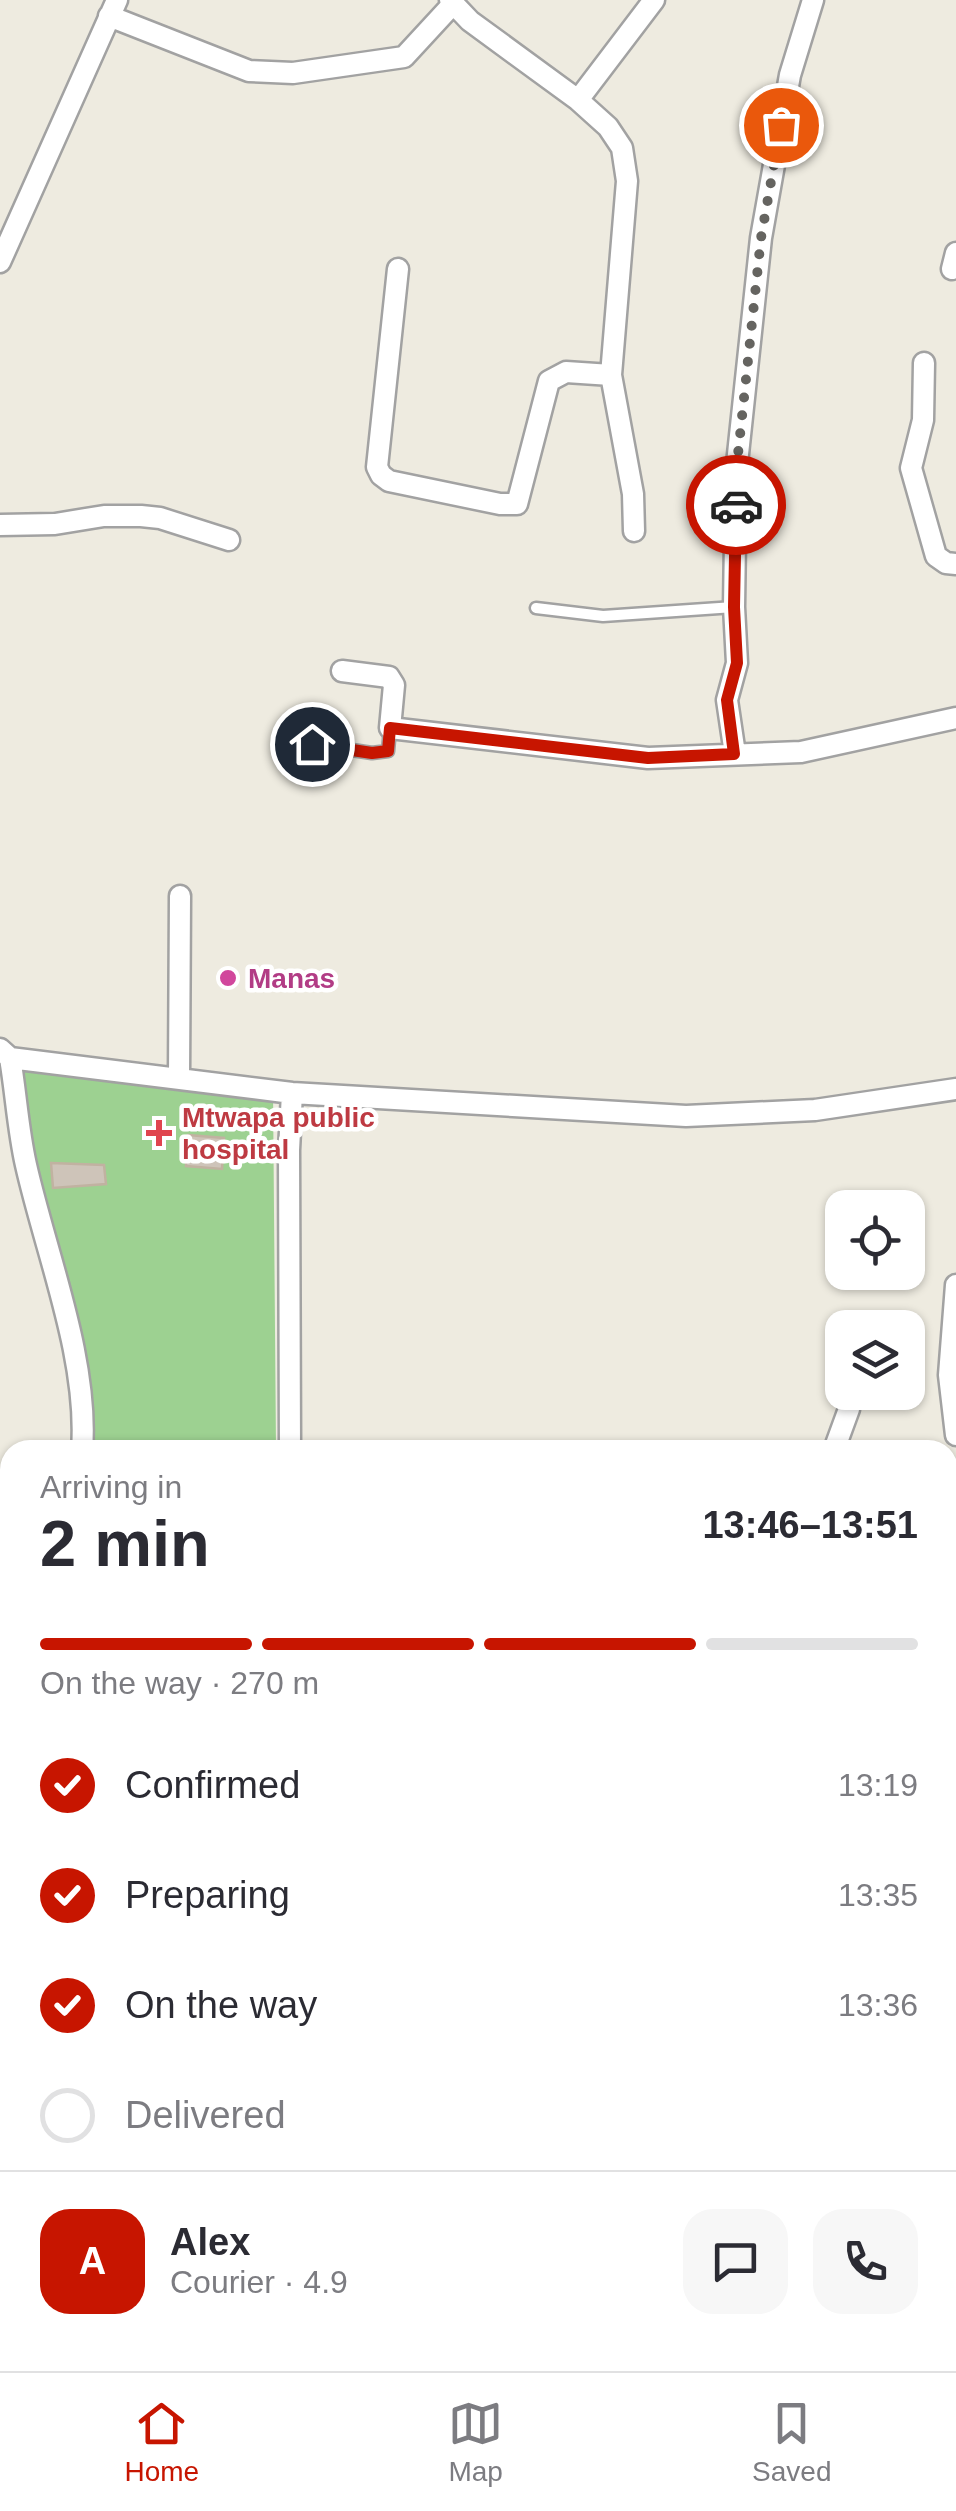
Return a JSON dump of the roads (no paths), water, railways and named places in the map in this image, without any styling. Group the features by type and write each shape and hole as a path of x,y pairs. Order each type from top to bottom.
{"street":[{"path":"578,100 654,0"},
{"path":"734,754 727,700 737,663 736,473 761,238 793,60 812,0"},
{"path":"0,262 113,8 250,70 293,73 404,57 451,2 470,21 578,100 608,127 622,148 628,180 611,375 634,494 634,531"},
{"path":"398,269 376,466 389,481 500,504 517,504 549,381 566,372 611,375"},
{"path":"924,362 923,420 912,468 936,556 946,564 956,564"},
{"path":"0,525 141,516 160,518 228,540"},
{"path":"342,671 388,677 394,685 390,728 648,758 801,752 956,718"},
{"path":"179,1078 180,896"},
{"path":"82,1440 84,1404 77,1367 25,1160 5,1054 292,1093 686,1116 814,1110 956,1089"},
{"path":"290,1440 292,1093"},
{"path":"956,1285 949,1375 956,1436"},
{"path":"838,1440 849,1410"}],"lane":[{"path":"536,608 603,616 734,607"},
{"path":"312,744 372,753 388,751 390,728"}],"place":[{"name":"Manas","path":"228,978"},
{"name":"Mtwapa public hospital","path":"159,1133"}]}
